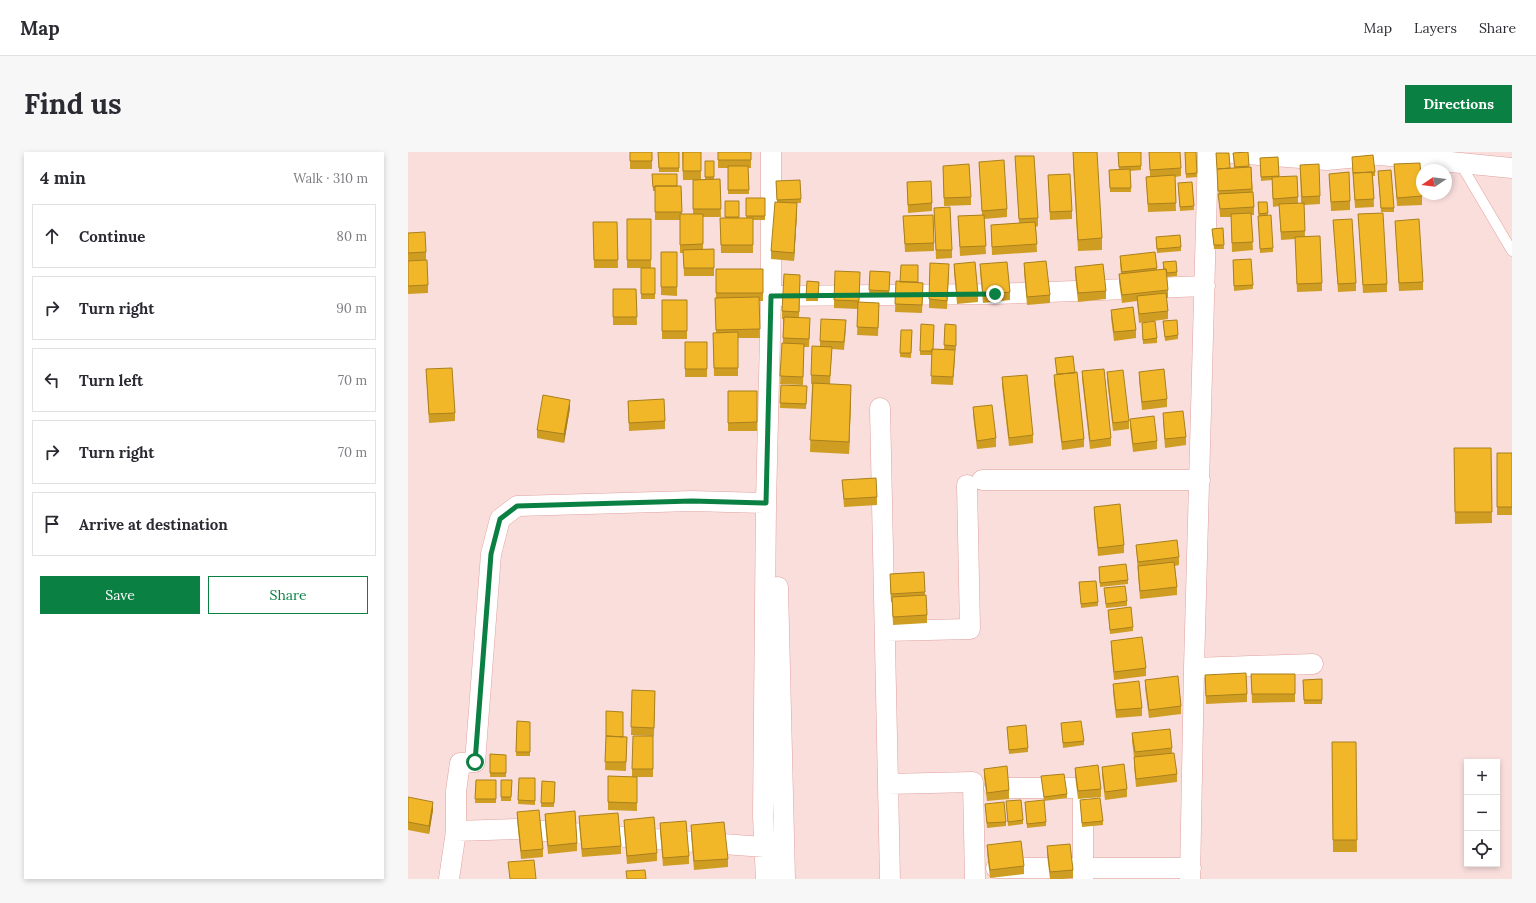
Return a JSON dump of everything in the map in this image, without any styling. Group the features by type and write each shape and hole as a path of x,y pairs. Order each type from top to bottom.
{"street":[{"path":"766,879 763,816 766,503 771,296 771,152"},
{"path":"888,784 973,782 983,874 1190,874 1208,152"},
{"path":"1221,152 1327,160 1380,155 1512,168"},
{"path":"771,296 995,294 1205,286"},
{"path":"880,408 890,879"},
{"path":"885,631 970,629 974,482 1200,480"},
{"path":"449,879 456,831 456,791 460,763 475,762 491,554 500,519 517,506 692,501 766,503"},
{"path":"778,558 785,879"},
{"path":"1194,668 1312,664"},
{"path":"994,788 1083,788 1083,874"},
{"path":"456,831 517,829 765,847"}],"lane":[{"path":"1460,163 1512,251"}],"building":[{"path":"630,152 652,152 652,161 630,161"},
{"path":"658,152 679,152 679,168 659,168"},
{"path":"683,152 701,152 701,171 683,171"},
{"path":"718,152 751,152 751,160 718,160"},
{"path":"1073,152 1097,152 1102,238 1078,240"},
{"path":"1118,152 1141,152 1141,166 1119,167"},
{"path":"1149,152 1180,152 1181,168 1150,170"},
{"path":"1185,152 1196,152 1197,173 1186,174"},
{"path":"1248,152 1249,166 1235,167 1233,153"},
{"path":"1216,153 1229,153 1230,168 1217,169"},
{"path":"1373,155 1375,172 1353,173 1352,157"},
{"path":"1015,156 1034,156 1038,218 1019,219"},
{"path":"1278,157 1279,176 1261,177 1260,158"},
{"path":"1004,160 1007,209 982,211 979,162"},
{"path":"705,161 714,161 714,177 705,177"},
{"path":"1420,163 1416,164 1416,196 1397,198 1394,164"},
{"path":"969,164 971,197 944,198 943,166"},
{"path":"1319,164 1320,196 1302,197 1300,165"},
{"path":"728,166 748,166 749,190 728,190"},
{"path":"1251,167 1252,189 1218,191 1217,169"},
{"path":"1130,169 1131,188 1110,188 1109,170"},
{"path":"1391,170 1394,208 1381,208 1378,171"},
{"path":"1349,172 1350,201 1331,202 1329,174"},
{"path":"1372,172 1374,199 1355,200 1353,173"},
{"path":"652,174 677,174 677,186 653,187"},
{"path":"1070,174 1072,211 1050,212 1048,175"},
{"path":"1175,175 1176,203 1148,204 1146,177"},
{"path":"1297,176 1298,197 1273,199 1272,177"},
{"path":"720,179 721,209 693,209 693,180"},
{"path":"800,180 801,199 777,200 776,181"},
{"path":"931,181 932,203 908,205 907,182"},
{"path":"1192,182 1194,206 1180,207 1178,183"},
{"path":"655,186 681,186 682,212 655,212"},
{"path":"1253,192 1254,207 1220,209 1218,194"},
{"path":"746,198 765,198 765,216 746,216"},
{"path":"725,201 739,201 739,217 725,217"},
{"path":"775,202 797,203 794,253 771,251"},
{"path":"1258,202 1267,202 1268,213 1259,214"},
{"path":"1304,203 1305,231 1281,232 1279,204"},
{"path":"950,207 952,250 936,250 934,208"},
{"path":"1251,213 1253,242 1232,243 1231,214"},
{"path":"1383,213 1387,284 1363,285 1358,214"},
{"path":"680,214 703,214 703,244 680,245"},
{"path":"933,215 934,243 905,244 903,216"},
{"path":"984,215 986,246 960,247 958,216"},
{"path":"1271,215 1273,248 1260,249 1258,216"},
{"path":"720,218 753,218 753,245 721,245"},
{"path":"627,219 651,219 651,260 627,260"},
{"path":"1352,219 1356,283 1338,284 1333,220"},
{"path":"1419,219 1423,282 1399,283 1395,221"},
{"path":"593,222 617,222 618,260 594,260"},
{"path":"1035,222 1037,244 992,247 991,225"},
{"path":"1223,228 1224,245 1214,245 1212,229"},
{"path":"425,232 426,252 408,253 408,233"},
{"path":"1180,235 1181,247 1157,249 1156,237"},
{"path":"1320,236 1322,283 1297,284 1295,237"},
{"path":"714,249 714,268 684,268 683,250"},
{"path":"661,252 677,252 677,287 661,287"},
{"path":"1155,252 1157,268 1122,272 1120,256"},
{"path":"1251,259 1253,285 1234,286 1233,260"},
{"path":"427,260 428,285 408,286 408,261"},
{"path":"1046,261 1050,295 1027,297 1024,263"},
{"path":"1176,261 1177,272 1167,273 1166,269 1164,269 1163,262"},
{"path":"975,262 978,294 957,296 954,264"},
{"path":"1007,262 1010,292 983,295 980,264"},
{"path":"930,263 949,264 947,301 929,299"},
{"path":"1103,264 1106,291 1078,293 1075,267"},
{"path":"901,265 918,265 918,282 900,282"},
{"path":"641,268 655,268 655,294 641,294"},
{"path":"716,269 763,269 763,293 716,293"},
{"path":"1166,269 1168,290 1122,295 1119,274"},
{"path":"835,271 860,272 859,301 834,300"},
{"path":"870,271 890,272 889,291 869,290"},
{"path":"784,274 800,275 799,312 782,311"},
{"path":"807,281 819,282 818,297 806,297"},
{"path":"896,281 923,283 922,305 895,304"},
{"path":"613,289 636,289 637,317 613,317"},
{"path":"1166,293 1168,311 1139,314 1137,296"},
{"path":"759,297 760,329 716,330 715,298"},
{"path":"662,300 687,300 687,331 662,331"},
{"path":"858,302 879,303 878,328 857,327"},
{"path":"1133,307 1136,330 1114,332 1111,310"},
{"path":"784,317 810,318 809,339 783,338"},
{"path":"821,319 846,320 844,342 820,341"},
{"path":"1177,320 1178,335 1165,337 1163,321"},
{"path":"1155,321 1157,338 1143,340 1142,323"},
{"path":"921,324 934,325 932,351 920,351"},
{"path":"945,324 956,325 956,346 944,345"},
{"path":"901,330 912,330 911,353 900,353"},
{"path":"738,332 738,368 714,368 713,333"},
{"path":"685,342 707,342 707,369 685,369"},
{"path":"782,343 804,344 803,377 780,376"},
{"path":"812,346 832,347 830,376 811,375"},
{"path":"932,349 955,350 953,377 931,376"},
{"path":"1073,356 1075,373 1057,374 1055,358"},
{"path":"452,368 455,413 429,414 426,369"},
{"path":"1104,369 1111,438 1090,441 1082,371"},
{"path":"1164,369 1167,399 1142,402 1139,372"},
{"path":"1123,370 1129,421 1113,423 1107,372"},
{"path":"1077,372 1084,439 1062,442 1054,375"},
{"path":"1027,375 1033,435 1009,438 1002,377"},
{"path":"813,383 851,385 849,442 810,440"},
{"path":"781,385 807,386 806,404 780,403"},
{"path":"728,391 757,391 757,422 728,423"},
{"path":"543,395 570,400 564,434 537,430"},
{"path":"664,399 665,421 629,423 628,401"},
{"path":"992,405 996,438 977,441 973,407"},
{"path":"1183,411 1186,437 1165,439 1163,413"},
{"path":"1154,416 1157,441 1133,444 1130,419"},
{"path":"1454,448 1491,448 1492,512 1455,512"},
{"path":"1497,453 1512,453 1512,507 1497,507"},
{"path":"876,478 877,497 844,499 842,480"},
{"path":"1120,504 1124,545 1098,548 1094,507"},
{"path":"1177,540 1179,557 1138,562 1136,545"},
{"path":"1174,562 1177,587 1140,591 1138,566"},
{"path":"1126,564 1128,580 1100,583 1099,567"},
{"path":"924,572 925,592 891,594 890,574"},
{"path":"1096,581 1098,602 1081,604 1079,582"},
{"path":"1125,586 1127,601 1106,604 1104,588"},
{"path":"926,595 927,615 893,617 892,597"},
{"path":"1131,607 1133,627 1110,630 1108,610"},
{"path":"1142,637 1146,668 1114,672 1111,641"},
{"path":"1246,673 1247,694 1206,696 1205,675"},
{"path":"1251,674 1295,674 1295,694 1252,694"},
{"path":"1178,676 1181,706 1149,710 1145,680"},
{"path":"1322,679 1322,700 1304,700 1303,680"},
{"path":"1139,681 1142,708 1116,710 1113,684"},
{"path":"632,690 655,691 654,728 631,727"},
{"path":"606,711 623,712 623,737 606,736"},
{"path":"517,721 530,722 530,752 516,752"},
{"path":"1081,721 1084,741 1063,743 1061,723"},
{"path":"1026,725 1028,748 1009,750 1007,727"},
{"path":"1170,729 1172,748 1135,752 1132,733"},
{"path":"606,736 627,737 626,762 605,762"},
{"path":"633,736 653,736 653,769 632,769"},
{"path":"1332,742 1356,742 1357,840 1333,840"},
{"path":"1174,753 1177,774 1136,779 1134,757"},
{"path":"490,754 506,755 506,773 490,773"},
{"path":"1124,764 1127,789 1105,792 1102,767"},
{"path":"1098,765 1101,789 1078,791 1075,768"},
{"path":"1007,766 1009,790 987,793 984,769"},
{"path":"1064,774 1067,794 1044,797 1041,776"},
{"path":"608,776 637,777 637,803 608,802"},
{"path":"519,778 535,778 535,801 518,800"},
{"path":"476,780 496,780 496,799 475,799"},
{"path":"501,780 512,780 511,797 501,797"},
{"path":"542,781 555,782 554,803 541,803"},
{"path":"408,797 433,802 429,826 408,822"},
{"path":"1100,798 1103,821 1082,823 1080,800"},
{"path":"1021,800 1023,820 1008,822 1006,801"},
{"path":"1044,800 1046,822 1027,824 1025,802"},
{"path":"1004,802 1006,822 987,823 985,804"},
{"path":"539,810 543,849 521,851 517,812"},
{"path":"575,811 577,843 548,846 545,814"},
{"path":"618,813 621,846 582,849 579,816"},
{"path":"654,817 657,853 627,856 624,820"},
{"path":"686,821 689,856 663,858 660,823"},
{"path":"724,822 728,859 694,861 691,825"},
{"path":"1021,841 1024,866 990,870 987,845"},
{"path":"1070,844 1073,870 1050,872 1047,846"},
{"path":"534,860 536,879 510,879 508,862"},
{"path":"645,870 646,879 627,879 626,871"}],"route":[{"path":"475,762 491,554 500,519 517,506 692,501 766,503 771,296 995,294"}]}
